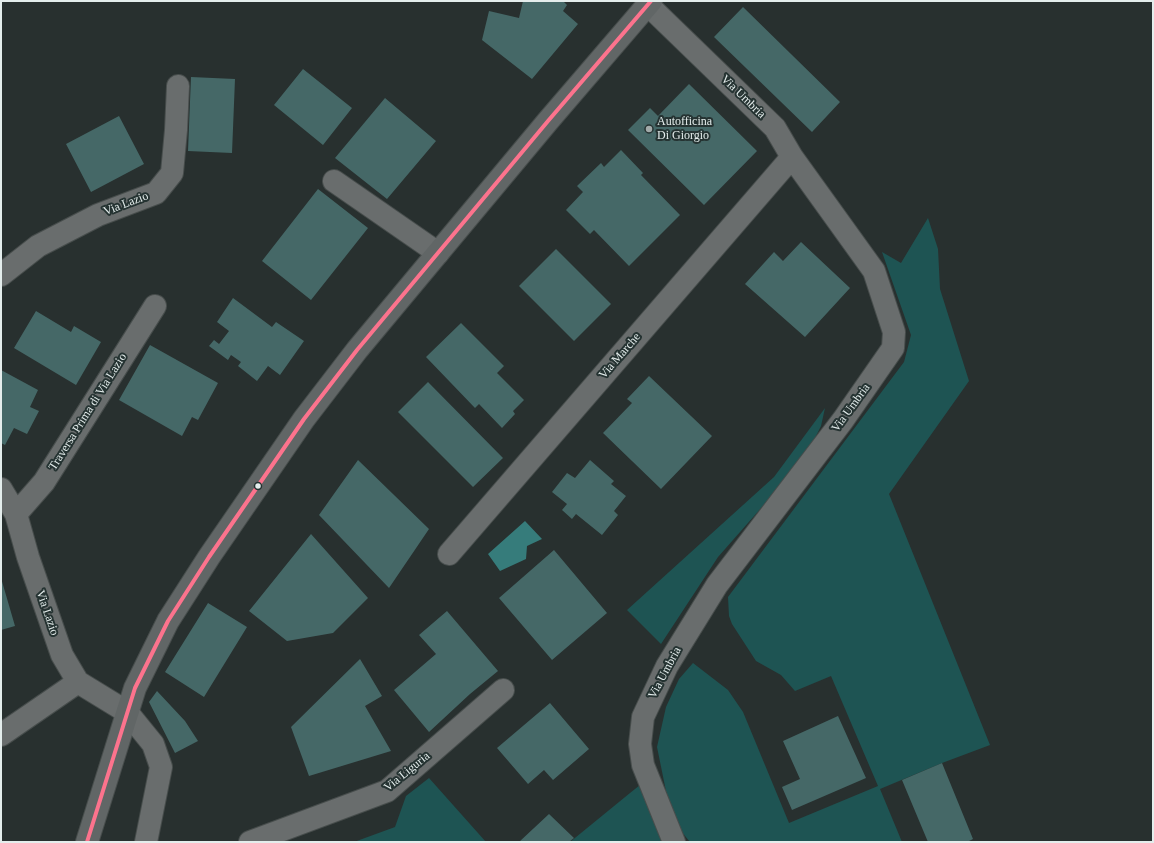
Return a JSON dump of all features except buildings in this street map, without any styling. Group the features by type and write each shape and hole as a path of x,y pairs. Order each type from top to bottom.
{"main road":[{"path":"87,842 135,688 168,621 208,558 309,413 357,350 548,120 649,3"}],"street":[{"name":"Via Umbria","path":"649,3 775,128 792,157 874,271 894,332 893,348 843,420 717,585 667,666 643,717 640,744 643,765 674,842"},
{"name":"Via Lazio","path":"1,275 38,246 98,215 156,193 172,173 178,86"},
{"name":"Via Marche","path":"449,554 792,157"},
{"path":"334,180 438,253"},
{"name":"Traversa Prima di Via Lazio","path":"16,514 44,482 155,306"},
{"name":"Via Lazio","path":"1,489 16,514 28,557 62,655 78,682 127,712 153,744 161,767 146,842"},
{"path":"1,735 78,682"},
{"name":"Via Liguria","path":"250,842 387,791 503,690"}],"shaded area":[{"path":"928,218 938,249 940,289 969,381 889,494 990,745 880,789 902,842 690,842 676,825 667,796 657,747 666,707 679,679 693,663 728,690 743,712 789,823 878,786 831,676 795,691 781,675 756,661 732,624 729,616 728,597 904,362 911,335 882,252 901,263"},
{"path":"825,408 821,426 810,448 777,490 718,557 661,644 627,610 774,477"},
{"path":"525,521 542,539 527,546 526,559 500,571 488,554"},
{"path":"429,778 486,842 354,842 395,827 406,796"},
{"path":"640,785 663,842 570,842 630,793"}],"transit line":[{"path":"87,842 135,688 168,621 209,557 304,419 357,350 548,121 651,1"}],"place":[{"name":"Autofficina Di Giorgio","path":"649,129"}]}
